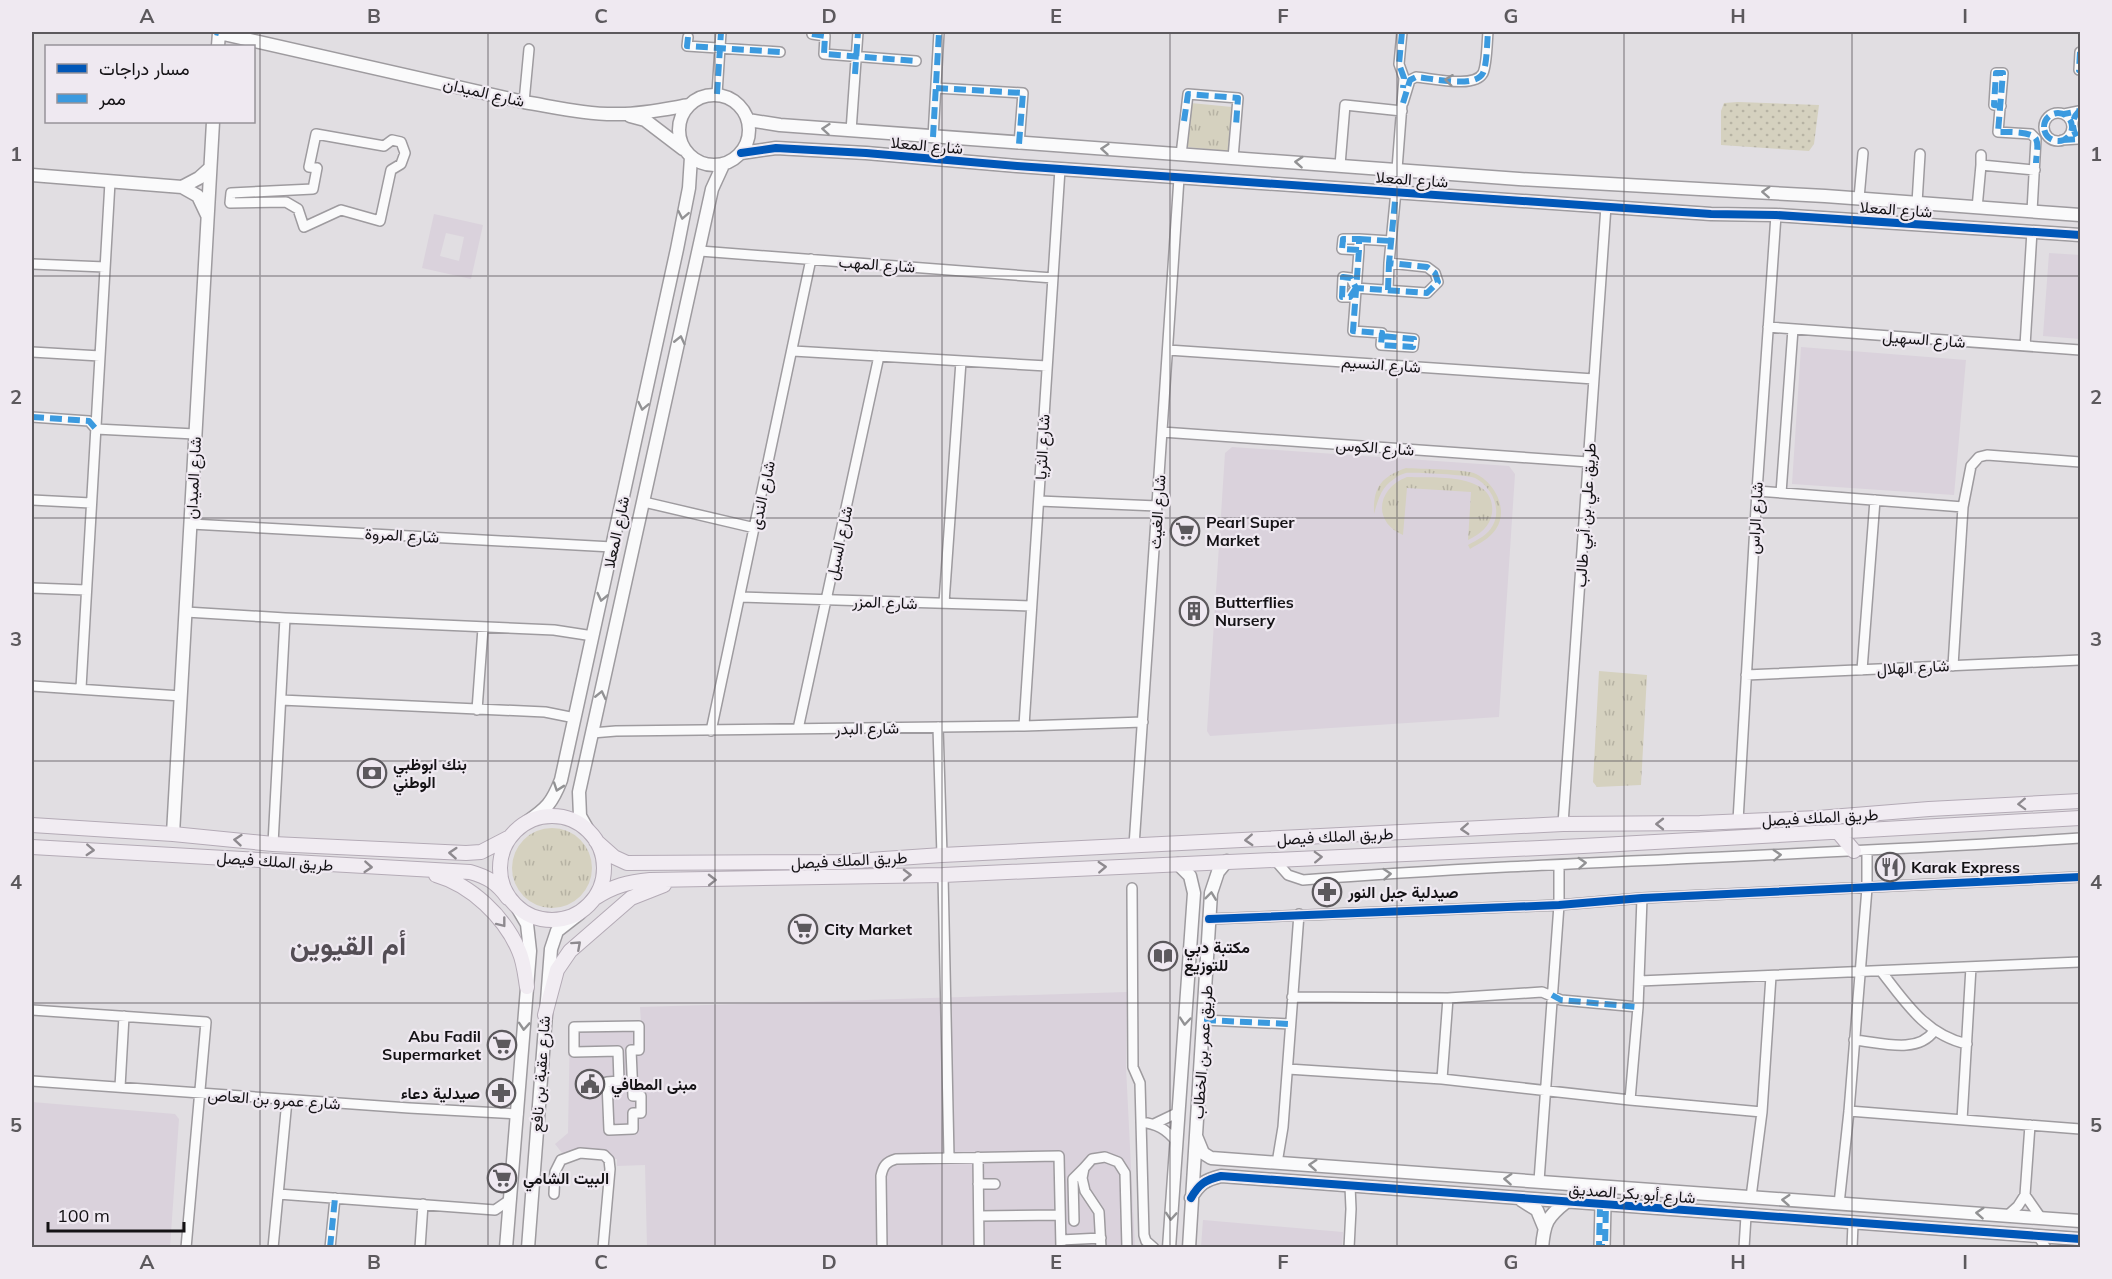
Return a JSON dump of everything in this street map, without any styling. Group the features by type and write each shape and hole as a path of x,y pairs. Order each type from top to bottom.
{"main road":[{"name":"طريق الملك فيصل","path":"593,836 614,857 627,863 840,862 1563,824 1818,818 2080,801"},
{"path":"543,816 560,816 576,822 593,836 602,855 604,870 595,898 580,913 564,919 548,920 531,916 513,903 502,883 499,868 508,838 527,822 543,816"},
{"name":"طريق الملك فيصل","path":"595,898 609,888 650,880 943,875 1583,846 2080,818"},
{"path":"1583,846 1631,837 1733,831 1737,828 1738,821"},
{"name":"طريق الملك فيصل","path":"32,825 273,843 466,853 481,852 508,838"},
{"path":"1838,832 1861,851"},
{"name":"طريق الملك فيصل","path":"32,847 470,872 488,877 513,903"},
{"path":"419,870 461,885 497,917 520,951 527,987"},
{"path":"544,1015 557,970 570,951 631,898 644,891 678,881"}],"street":[{"path":"717,94 721,32"},
{"path":"851,131 858,32"},
{"path":"933,137 939,32"},
{"path":"1388,290 1404,78 1399,64 1402,32"},
{"path":"1402,107 1410,80 1416,76 1468,83 1478,79 1483,73 1488,32"},
{"name":"شارع الميدان","path":"218,45 219,33 524,102 574,110 623,114 688,105"},
{"path":"812,34 825,36 824,54 916,61"},
{"path":"688,37 687,46 780,52"},
{"path":"524,102 529,49"},
{"path":"2080,52 2080,70"},
{"path":"936,88 1023,93 1018,144"},
{"path":"717,94 736,102 743,110 748,120 749,131 747,143 741,153 723,165 711,166 701,163 687,153 679,138 678,126 688,105 697,98 717,94"},
{"path":"1181,155 1188,94 1238,98 1233,158"},
{"path":"1340,165 1345,105 1402,107"},
{"path":"2001,106 1998,132 2056,140 2079,140 2071,121 2064,114"},
{"path":"2056,140 2068,136 2074,117 2080,111"},
{"path":"2056,140 2045,132 2044,122 2051,114 2080,111"},
{"name":"شارع الميدان","path":"623,114 645,120 687,153"},
{"name":"شارع المعلا","path":"748,120 780,125 1018,144 1519,179 1859,198 2080,215"},
{"name":"شارع الميدان","path":"173,834 213,123"},
{"path":"2032,212 2036,138 2044,126"},
{"path":"316,134 384,146 392,141 401,142 405,153 402,164 391,170 380,221 341,210 304,227 298,209 286,202 230,203 231,192 313,189 317,168 309,167 316,134"},
{"name":"شارع المعلا","path":"741,153 776,148 866,153 1060,169 1711,214 1776,215 2080,235"},
{"name":"شارع المعلا","path":"527,822 545,810 554,800 561,780 677,249 689,188 687,153"},
{"path":"1859,198 1863,153"},
{"path":"1917,203 1920,154"},
{"path":"1977,207 1981,155"},
{"name":"شارع المعلا","path":"593,836 579,816 578,805 712,189 723,165"},
{"path":"1980,165 2036,170"},
{"path":"182,187 199,178 210,168"},
{"name":"شارع الثريا","path":"1024,726 1060,169"},
{"path":"32,175 182,187 198,196 208,219"},
{"name":"شارع الغيث","path":"1134,846 1179,177"},
{"path":"81,688 110,182"},
{"path":"1497,198 1491,189 1492,184 1499,182 1591,188 1608,184"},
{"name":"طريق علي بن أبي طالب","path":"1563,824 1606,206"},
{"path":"1853,220 1862,215 1986,222 1993,219 1990,208"},
{"name":"شارع الراس","path":"1738,821 1756,491 1776,215"},
{"path":"2025,346 2032,231"},
{"path":"1359,250 1342,249 1343,238 1391,241"},
{"path":"1359,239 1353,331 1382,333 1382,336"},
{"name":"شارع المهب","path":"700,251 1053,278"},
{"name":"شارع الندى","path":"711,731 811,259"},
{"path":"1356,288 1427,293 1438,282 1436,273 1427,267 1389,263"},
{"path":"32,264 105,267"},
{"name":"شارع السهيل","path":"1768,327 2080,350"},
{"path":"1781,493 1793,329"},
{"name":"شارع النسيم","path":"1168,350 1594,379"},
{"path":"793,351 1047,366"},
{"path":"32,352 100,356"},
{"name":"شارع السيل","path":"798,729 879,356"},
{"path":"944,603 961,361"},
{"path":"32,417 89,421 96,429 195,434"},
{"name":"شارع الكوس","path":"1162,432 1588,462"},
{"path":"1953,666 1963,507 1971,466 1976,459 1983,456 2080,462"},
{"path":"1756,491 1963,507"},
{"path":"32,500 91,504"},
{"path":"1862,670 1875,500"},
{"path":"1039,501 1157,506"},
{"path":"644,502 755,528"},
{"name":"شارع المروة","path":"191,524 612,546"},
{"path":"32,588 86,590"},
{"name":"شارع المزر","path":"740,597 1031,606"},
{"path":"186,612 554,630 593,636"},
{"path":"273,843 285,618"},
{"path":"477,710 483,627"},
{"name":"شارع الهلال","path":"1746,675 2080,660"},
{"path":"32,686 181,696"},
{"path":"281,700 545,712 575,718"},
{"name":"شارع البدر","path":"592,733 1143,722"},
{"path":"938,726 942,855"},
{"path":"1274,859 1288,875 1303,880 1558,864 1861,851 2080,838"},
{"path":"1839,1203 1849,1111 1867,888 1861,851"},
{"name":"طريق عمر بن الخطاب","path":"1189,1248 1212,886 1218,872 1227,861"},
{"name":"طريق عمر بن الخطاب","path":"1169,1248 1194,887 1187,871 1178,864"},
{"path":"1539,1181 1559,905 1558,864"},
{"path":"943,875 949,1157"},
{"path":"1209,919 1559,905 1642,897 2080,877"},
{"path":"1132,888 1133,1067 1140,1083 1144,1235 1146,1241 1154,1248"},
{"path":"1630,1100 1638,1007 1642,897"},
{"name":"شارع عقبة بن نافع","path":"506,1248 530,934 527,924 513,903"},
{"name":"شارع عقبة بن نافع","path":"528,1248 544,1015 551,948 557,931 580,913"},
{"path":"1277,1163 1288,1069 1299,915"},
{"path":"1639,981 2080,962"},
{"path":"1962,1120 1971,967"},
{"path":"1881,971 1914,1014 1934,1031 1950,1040 1967,1044"},
{"path":"1751,1197 1762,1112 1772,976"},
{"path":"1187,990 1198,985 1206,991"},
{"path":"1292,998 1448,998 1542,992 1561,1000 1638,1007"},
{"path":"1442,1078 1448,998"},
{"path":"32,1010 206,1022 186,1248"},
{"path":"120,1087 124,1016"},
{"path":"1204,1020 1290,1024"},
{"path":"639,1026 639,1050 631,1050 633,1096 641,1096 641,1113 633,1113 633,1129 609,1130 607,1082 619,1082 618,1050 574,1052 574,1027 639,1026"},
{"path":"1854,1040 1916,1045 1926,1040 1934,1031"},
{"path":"1288,1069 1442,1078 1630,1100 1762,1112"},
{"name":"شارع عمرو بن العاص","path":"32,1081 287,1100 518,1112"},
{"path":"273,1248 287,1100"},
{"path":"1849,1111 2080,1128"},
{"path":"518,1112 538,1112"},
{"path":"1154,1124 1177,1113"},
{"path":"1142,1122 1154,1124 1176,1141"},
{"path":"2008,1215 2025,1195 2030,1125"},
{"name":"شارع أبو بكر الصديق","path":"1196,1136 1203,1153 1211,1158 2080,1221"},
{"path":"554,1194 555,1172 561,1160 580,1153 604,1155 609,1160 603,1248"},
{"path":"882,1248 881,1176 883,1168 889,1161 949,1157 1059,1156 1061,1244 1101,1243 1100,1212 1085,1191 1082,1178 1084,1168"},
{"path":"1074,1221 1073,1179 1092,1159 1105,1156 1118,1162 1125,1173 1127,1248"},
{"path":"978,1157 979,1248"},
{"name":"شارع أبو بكر الصديق","path":"1191,1198 1198,1186 1206,1179 1221,1176 2077,1239"},
{"path":"1395,1189 1390,1185 1391,1179 1395,1177 1449,1180 1472,1177"},
{"path":"978,1184 995,1184"},
{"path":"1349,1248 1350,1186"},
{"path":"1601,1205 1629,1200 1682,1204 1687,1202 1688,1196 1678,1192"},
{"path":"278,1194 495,1210 511,1199"},
{"path":"2025,1195 2041,1218"},
{"path":"330,1248 334,1198"},
{"path":"1519,1198 1537,1210 1544,1227"},
{"path":"1542,1248 1544,1227 1549,1218 1566,1202"},
{"path":"420,1248 423,1204"},
{"path":"495,1210 503,1218 508,1229"},
{"path":"979,1216 1060,1215"},
{"path":"1744,1248 1746,1216"},
{"path":"1852,1248 1853,1224"},
{"path":"2038,1236 2046,1248"},
{"path":"2063,1248 2077,1239"}],"shaded area":[{"path":"434,214 483,225 471,279 422,268","holes":["446,233 464,237 459,261 440,256"]},
{"path":"2049,253 2080,255 2080,339 2043,336"},
{"path":"1801,347 1966,360 1954,495 1792,484"},
{"path":"1232,447 1509,466 1515,474 1499,717 1210,736 1207,731 1225,453"},
{"path":"1127,992 1126,1067 1135,1247 647,1247 645,1165 617,1166 617,1159 566,1158 555,1144 568,1133 570,1024 641,1022 640,1007"},
{"path":"32,1102 175,1114 179,1119 170,1247 32,1247"},
{"path":"1203,1220 1343,1232 1342,1247 1201,1247"}],"green space":[{"path":"1191,103 1232,107 1228,151 1187,147"},
{"path":"1724,103 1819,105 1814,144 1809,151 1721,145 1721,111"},
{"path":"1406,468 1471,472 1483,478 1498,498 1501,514 1496,529 1470,549 1468,545 1491,529 1496,512 1493,498 1486,486 1475,478 1463,476 1419,473 1401,475 1383,490 1374,514 1375,497 1380,484 1390,475"},
{"path":"1407,477 1461,480 1484,490 1491,500 1492,513 1487,526 1468,540 1471,492 1407,488 1403,535 1393,529 1386,522 1383,514 1384,497 1397,482"},
{"path":"1599,671 1647,675 1641,785 1597,787 1593,782"},
{"path":"544,828 560,828 581,839 592,860 592,876 581,897 560,908 544,908 530,902 518,890 512,876 512,860 518,846 530,834"}],"marked path":[{"path":"215,32 219,33"},
{"path":"717,94 721,32"},
{"path":"855,74 858,32"},
{"path":"933,137 939,32"},
{"path":"1402,32 1399,64 1404,78 1403,88"},
{"path":"1403,103 1410,80 1416,77 1462,82 1478,78 1484,69 1488,32"},
{"path":"812,34 825,36 824,54 916,61"},
{"path":"688,37 687,46 780,52"},
{"path":"2080,52 2080,70"},
{"path":"2001,106 1994,105 1996,73 2003,73 1998,132 2018,132 2034,136 2037,144 2036,163"},
{"path":"936,88 1023,93 1019,144"},
{"path":"1184,121 1188,94 1238,98 1236,125"},
{"path":"2063,140 2078,139 2073,125 2074,118 2079,111 2064,114"},
{"path":"2058,113 2068,117 2072,127 2068,137 2058,141 2048,137 2044,127 2048,117 2058,113"},
{"path":"1356,288 1350,297 1342,297 1343,277 1351,278 1356,288 1427,293 1438,282 1435,273 1427,267 1389,263 1396,191"},
{"path":"1359,250 1342,249 1343,239 1359,239 1359,250 1353,331 1382,333 1381,345 1413,347 1414,339 1382,336"},
{"path":"1359,239 1391,241"},
{"path":"1388,290 1389,263"},
{"path":"32,417 89,421 96,429"},
{"path":"1552,995 1561,1000 1638,1007"},
{"path":"1204,1020 1290,1024"},
{"path":"330,1248 335,1198"},
{"path":"1600,1205 1599,1247 1605,1247 1606,1205"}],"cycle path":[{"path":"741,153 776,148 866,153 1017,166 1711,214 1776,215 2080,235"},
{"path":"1209,919 1559,905 1642,898 2080,877"},
{"path":"1191,1198 1203,1183 1221,1176 2080,1239"}],"place":[{"name":"Pearl Super Market","path":"1185,531"},
{"name":"Butterflies Nursery","path":"1194,611"},
{"name":"بنك ابوظبي الوطني","path":"372,773"},
{"name":"Karak Express","path":"1890,867"},
{"name":"صيدلية جبل النور","path":"1327,892"},
{"name":"City Market","path":"803,929"},
{"name":"مكتبة دبي للتوزيع","path":"1163,956"},
{"name":"Abu Fadil Supermarket","path":"502,1045"},
{"name":"مبنى المطافي","path":"590,1084"},
{"name":"صيدلية دعاء","path":"501,1093"},
{"name":"البيت الشامي","path":"502,1178"}],"district":[{"name":"أم القيوين","path":"348,944"}]}
